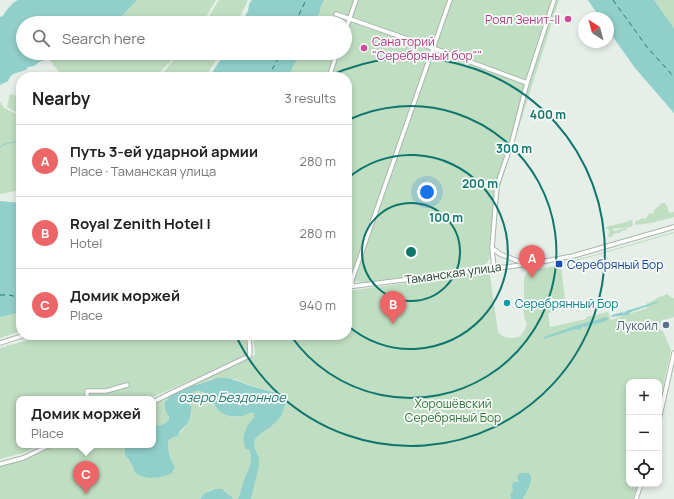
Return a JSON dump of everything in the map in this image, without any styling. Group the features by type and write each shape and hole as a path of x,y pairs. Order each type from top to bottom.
{"street":[{"path":"351,16 356,0"},
{"path":"352,286 352,280 450,0"},
{"path":"494,268 492,248 498,185 512,142 527,83 554,0"},
{"path":"336,14 342,16"},
{"path":"352,20 527,83"},
{"path":"331,72 335,60"},
{"name":"Таманская улица","path":"352,286 529,264 573,256 674,227"},
{"path":"492,248 502,255 516,261 529,264"},
{"path":"493,263 497,256 502,255"},
{"path":"514,265 516,261"},
{"path":"0,343 16,338"},
{"path":"156,400 249,356 249,340"},
{"path":"660,415 672,374 674,353"},
{"path":"87,396 87,391 106,391 127,385"},
{"path":"0,464 23,458 44,448"},
{"path":"636,499 640,487"}],"green space":[{"path":"137,0 216,0 207,16 122,16"},
{"path":"219,0 248,0 240,16 209,16"},
{"path":"324,0 559,0 500,187 493,244 490,245 489,260 483,266 362,283 357,281 352,282 352,72 290,72 296,60 352,60 352,16 318,16"},
{"path":"654,0 674,0 674,28"},
{"path":"50,60 172,60 160,72 59,72"},
{"path":"174,60 216,60 208,72 163,72"},
{"path":"10,94 16,96 16,112 7,107"},
{"path":"0,101 4,108 16,114 16,191 0,194"},
{"path":"662,203 665,203 669,213 674,212 674,217 651,223 635,225 635,222 647,218 650,213 653,214 654,210"},
{"path":"632,220 633,225 631,227 613,230 628,229 611,237 607,235 609,234 609,230 606,227"},
{"path":"674,232 587,258 564,263 564,262"},
{"name":"Хорошёвский Серебряный Бор","path":"561,266 565,299 556,299 555,312 548,313 550,327 586,319 586,317 608,312 611,320 647,308 647,303 667,294 674,298 674,317 664,320 662,319 658,329 663,331 671,350 662,392 662,379 626,379 626,487 637,487 633,499 251,499 259,465 259,458 255,449 254,441 259,435 269,429 280,417 284,408 284,399 282,394 235,379 213,379 195,384 174,394 166,400 169,420 160,426 156,425 156,402 175,391 255,355 254,340 352,340 352,290 488,272 490,275 498,332 505,337 515,338 521,335 527,324 524,317 524,278 531,270"},
{"path":"16,313 16,333 0,338 0,317"},
{"path":"28,340 247,340 248,354 247,356 155,396 16,396 16,448 34,448 23,453 0,459 0,348"},
{"path":"197,390 201,391 217,409 230,417 254,413 254,419 247,428 244,437 246,448 249,449 251,457 250,466 237,499 233,498 223,490 213,489 204,494 200,499 0,499 0,466 23,459 47,448 124,448 128,460 140,475 154,478 174,471 175,467 169,453 168,445 170,439 178,436 189,420 192,407 188,397"}],"water":[{"path":"18,0 137,0 122,16 16,16 16,60 44,60 34,66 28,67 26,70 16,72 8,81 0,85 0,17 3,16 13,3"},
{"path":"252,0 324,0 318,16 245,16 248,11 249,4"},
{"path":"588,0 654,0 674,28 674,113 635,68 614,38 614,12 596,12"},
{"path":"220,60 296,60 290,72 212,72"},
{"path":"0,201 16,203 16,313 0,317"},
{"path":"659,301 631,312 628,315 611,317 612,315 622,312 624,313 626,311"},
{"path":"607,317 608,319 606,321 584,327 582,326 580,330 576,329 543,339 544,337 575,326"},
{"name":"озеро Бездонное","path":"217,378 226,378 282,394 284,398 285,406 282,415 271,427 258,436 254,441 255,449 259,458 259,466 251,499 237,499 250,466 251,457 249,449 246,449 244,445 244,436 246,428 254,418 254,413 249,413 242,416 226,415 219,411 208,396 200,391 192,393 187,401 192,407 187,424 180,431 178,436 169,440 169,450 175,467 172,473 154,478 140,476 135,472 125,454 125,448 156,448 156,425 160,426 169,420 165,410 165,402 171,395 190,386"},
{"path":"521,473 529,473 531,476 531,483 523,499 511,499 510,494 513,491 512,485 514,482 519,482 517,477"},
{"path":"215,489 222,489 234,499 200,499 205,493"}],"waterway":[{"path":"0,147 8,143 16,142"}],"ferry route":[{"path":"298,16 306,0"},
{"path":"613,0 647,47 674,77"},
{"path":"270,72 277,60"},
{"path":"0,295 16,297"}],"place":[{"name":"Роял Зенит-II","path":"568,19"},
{"name":"Санаторий \"Серебряный бор\"\"","path":"364,48"},
{"name":"Серебряный Бор","path":"559,264"},
{"name":"Путь 3-ей ударной армии","path":"532,278"},
{"name":"Серебрянный Бор","path":"507,303"},
{"name":"Royal Zenith Hotel I","path":"393,324"},
{"name":"Лукойл","path":"666,325"},
{"name":"Домик моржей","path":"86,494"}]}
